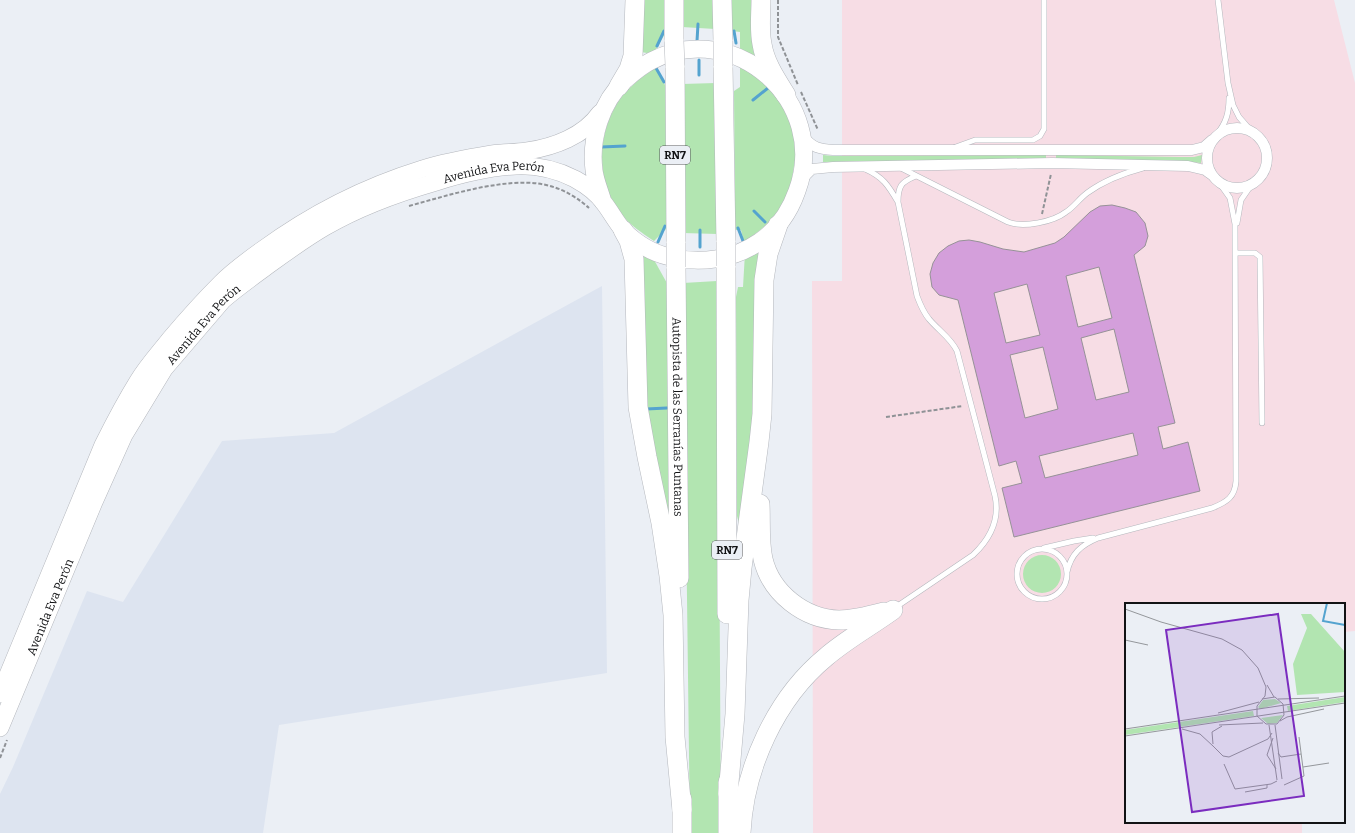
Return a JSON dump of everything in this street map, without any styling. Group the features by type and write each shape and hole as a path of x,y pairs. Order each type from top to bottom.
{"highway":[{"path":"618,86 629,69 633,56 635,0"},
{"name":"Autopista de las Serranías Puntanas","path":"674,0 682,833"},
{"name":"RN7","path":"722,0 726,242 728,833"},
{"path":"761,0 761,34 764,55 774,76 786,95"},
{"path":"728,794 735,714 739,600 762,414 764,280 768,254 778,225"},
{"path":"623,230 629,241 634,259 638,407 661,523 670,584 673,614 675,736 682,810"},
{"path":"759,442 762,550 766,569 780,591 804,611 830,619 865,617 893,610"},
{"path":"741,833 747,790 754,765 765,738 785,704 802,680 825,657 893,610"}],"main road":[{"path":"691,49 718,51 744,60 767,74 786,95 798,118 810,133 802,179 793,203 778,225 765,238 752,247 719,259 702,261 684,260 658,253 637,242 597,206 594,171 594,139 604,108 618,86 639,68 664,55 691,49"},
{"name":"Avenida Eva Perón","path":"0,694 103,445 119,414 138,380 157,355 187,319 222,282 284,234 311,217 362,191 403,175 450,162 495,154 526,151 553,144 586,128 595,120 604,108"},
{"name":"Avenida Eva Perón","path":"4,732 94,502 124,434 164,369 223,300 233,291 300,242 326,226 373,203 456,176 492,168 518,166 552,170 572,178 593,191 597,206"}],"street":[{"path":"802,179 812,169 833,167 1052,163 1194,167 1205,170 1215,178 1231,187 1245,187 1252,184 1262,174 1267,161 1265,147 1258,136 1247,129 1234,127 1222,131 1204,148 1192,150 821,149 809,144 810,133"},
{"path":"1214,137 1209,146 1206,158 1209,170 1215,178"}],"lane":[{"path":"947,150 975,140 1029,141 1038,138 1042,134 1044,128 1044,0"},
{"path":"1214,137 1224,125 1227,117 1229,102 1218,0"},
{"path":"1228,83 1236,113 1252,132"},
{"path":"896,166 1008,222 1019,225 1041,222 1061,215 1067,212 1087,194 1100,185 1126,173 1155,165"},
{"path":"862,167 880,177 898,202"},
{"path":"893,610 973,555 983,544 992,529 996,516 996,502 955,346 929,319 920,304 898,202 898,194 901,186 907,180 916,176"},
{"path":"1098,538 1083,545 1076,552 1069,563 1066,580 1059,592 1045,599 1038,598 1030,596 1019,584 1017,576 1018,568 1026,555 1033,551 1074,541 1098,538 1212,508 1228,500 1234,493 1236,480 1236,240 1231,203 1227,194 1215,178"},
{"path":"1236,240 1241,200 1252,184"},
{"path":"1236,253 1255,253 1260,256 1261,262 1262,423"},
{"path":"1041,549 1056,553 1061,558 1067,572"}],"path":[{"path":"778,0 778,37 810,133"},
{"path":"1042,216 1051,174"},
{"path":"406,207 454,192 507,182 544,184 597,206"},
{"path":"886,417 971,405"},
{"path":"0,758 4,732"}],"shaded area":[{"path":"842,0 1334,0 1355,83 1355,631 1345,632 1345,603 1125,603 1125,823 1302,823 1302,833 813,833 812,281 842,281"},
{"path":"602,286 607,673 279,725 263,833 0,833 0,794 13,767 87,591 123,602 222,441 334,433"}],"green space":[{"path":"641,0 668,0 666,32 655,51 647,53 641,52"},
{"path":"681,0 715,0 715,29 682,27"},
{"path":"732,0 759,0 768,68 740,53 740,32 732,31"},
{"path":"740,66 763,80 786,109 797,147 791,185 783,205 772,220 744,242 741,230 735,230 734,91 740,87"},
{"path":"655,68 668,90 667,228 654,241 628,222 613,202 607,190 604,176 602,148 608,121 614,109 622,97 637,81"},
{"path":"716,83 717,234 683,233 682,84"},
{"path":"823,155 1046,155 1046,159 823,162"},
{"path":"1056,155 1194,157 1202,155 1201,163 1180,161 1056,159"},
{"path":"767,239 759,351 741,531 737,516 736,297 738,287 743,287 745,253"},
{"path":"639,256 653,258 668,285 672,517 665,514 647,402"},
{"path":"717,281 721,833 690,833 683,283"},
{"path":"1038,555 1046,555 1056,560 1060,567 1060,581 1056,588 1046,593 1038,593 1028,588 1026,585 1023,578 1023,570 1028,560 1031,558"}],"building":[{"path":"1112,205 1136,212 1145,223 1148,236 1145,246 1134,255 1175,423 1158,427 1163,449 1188,442 1200,491 1014,537 1002,488 1022,483 1016,461 999,466 958,300 939,295 932,287 930,274 933,263 939,253 948,246 959,241 969,240 1003,249 1024,252 1055,243 1064,237 1090,212 1100,206","holes":["1099,267 1112,318 1078,327 1066,276","1027,284 1040,335 1006,343 994,293","1114,329 1129,392 1096,400 1081,338","1043,347 1058,409 1025,418 1010,355","1133,433 1138,455 1045,478 1039,456"]}],"waterway":[{"path":"697,41 698,24"},
{"path":"657,46 664,31"},
{"path":"734,31 736,43"},
{"path":"699,60 699,75"},
{"path":"656,68 664,82"},
{"path":"753,100 768,88"},
{"path":"601,147 625,146"},
{"path":"754,211 765,222"},
{"path":"658,242 665,226"},
{"path":"738,228 743,241"},
{"path":"700,230 700,247"},
{"path":"646,409 667,408"}]}
